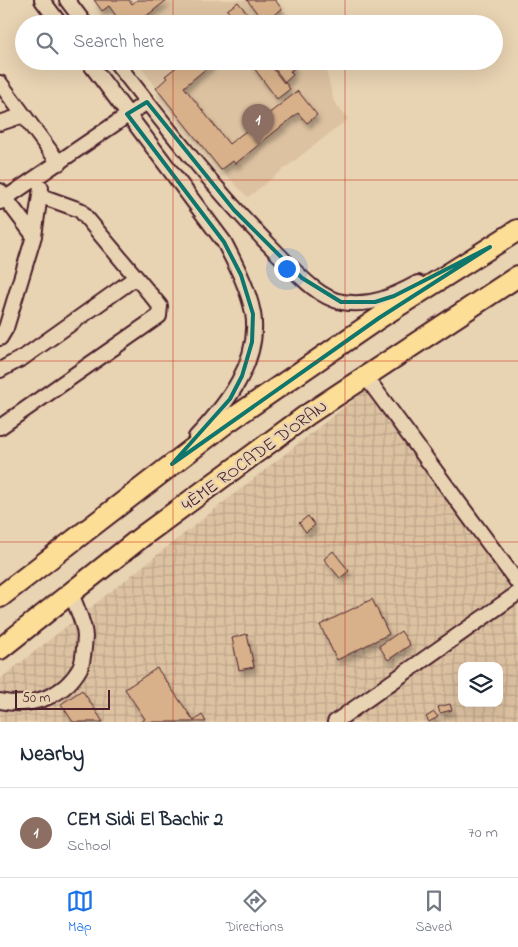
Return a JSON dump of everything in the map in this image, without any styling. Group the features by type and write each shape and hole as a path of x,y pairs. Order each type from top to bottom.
{"highway":[{"path":"0,596 226,423 379,318 518,230"},
{"name":"4ÈME ROCADE D'ORAN","path":"0,649 71,592 236,466 397,354 518,276"}],"street":[{"path":"42,0 53,15"},
{"path":"67,0 78,15"},
{"path":"95,70 224,242 241,275 253,314 252,342 242,376 225,405 172,464"},
{"path":"122,70 234,210 302,278 322,293 341,302 375,302 394,296 490,247"},
{"path":"0,83 59,163"},
{"path":"34,236 2,197 59,163 146,102"},
{"path":"0,123 24,116"},
{"path":"0,338 6,328 34,236 41,196 42,174"},
{"path":"0,427 159,316 160,306 149,290 136,278 115,250 80,210 41,196"},
{"path":"0,370 24,357 136,278"},
{"path":"366,377 518,584"},
{"path":"0,701 14,704 48,699 66,685 81,667 85,635 71,592"},
{"path":"335,722 518,593"}],"highlighted area":[{"path":"147,102 234,210 302,278 341,302 375,302 394,296 490,247 379,318 172,464 230,399 242,376 252,342 253,314 241,275 224,242 127,114"}],"shaded area":[{"path":"94,0 275,0 287,15 100,15 102,11"},
{"path":"143,70 326,70 334,102 348,119 248,197 221,170"},
{"path":"366,390 518,595 518,722 0,722 0,679"}],"building":[{"path":"94,0 129,0 132,4 137,0 167,0 148,15 116,15 109,6 102,11"},
{"path":"247,0 275,0 282,9 274,15 259,15"},
{"path":"238,2 249,15 231,15 227,10"},
{"path":"173,70 204,70 184,87 229,144 298,91 317,115 307,123 298,113 235,164 233,161 221,170 156,88 167,78 165,76"},
{"path":"255,70 276,70 290,89 277,99"},
{"path":"274,70 292,70 290,71 293,75 284,83"},
{"path":"308,516 315,525 306,532 299,523"},
{"path":"333,551 349,571 340,578 324,559"},
{"path":"372,599 389,634 337,660 320,625"},
{"path":"401,631 410,645 388,660 379,646"},
{"path":"247,634 254,667 239,670 232,638"},
{"path":"157,668 194,721 202,715 206,722 140,722 145,719 125,689"},
{"path":"82,690 103,722 73,722 61,704"},
{"path":"450,704 452,710 440,713 438,707"},
{"path":"434,712 438,717 429,722 426,717"}],"place":[{"name":"CEM Sidi El Bachir 2","path":"258,145"}]}
